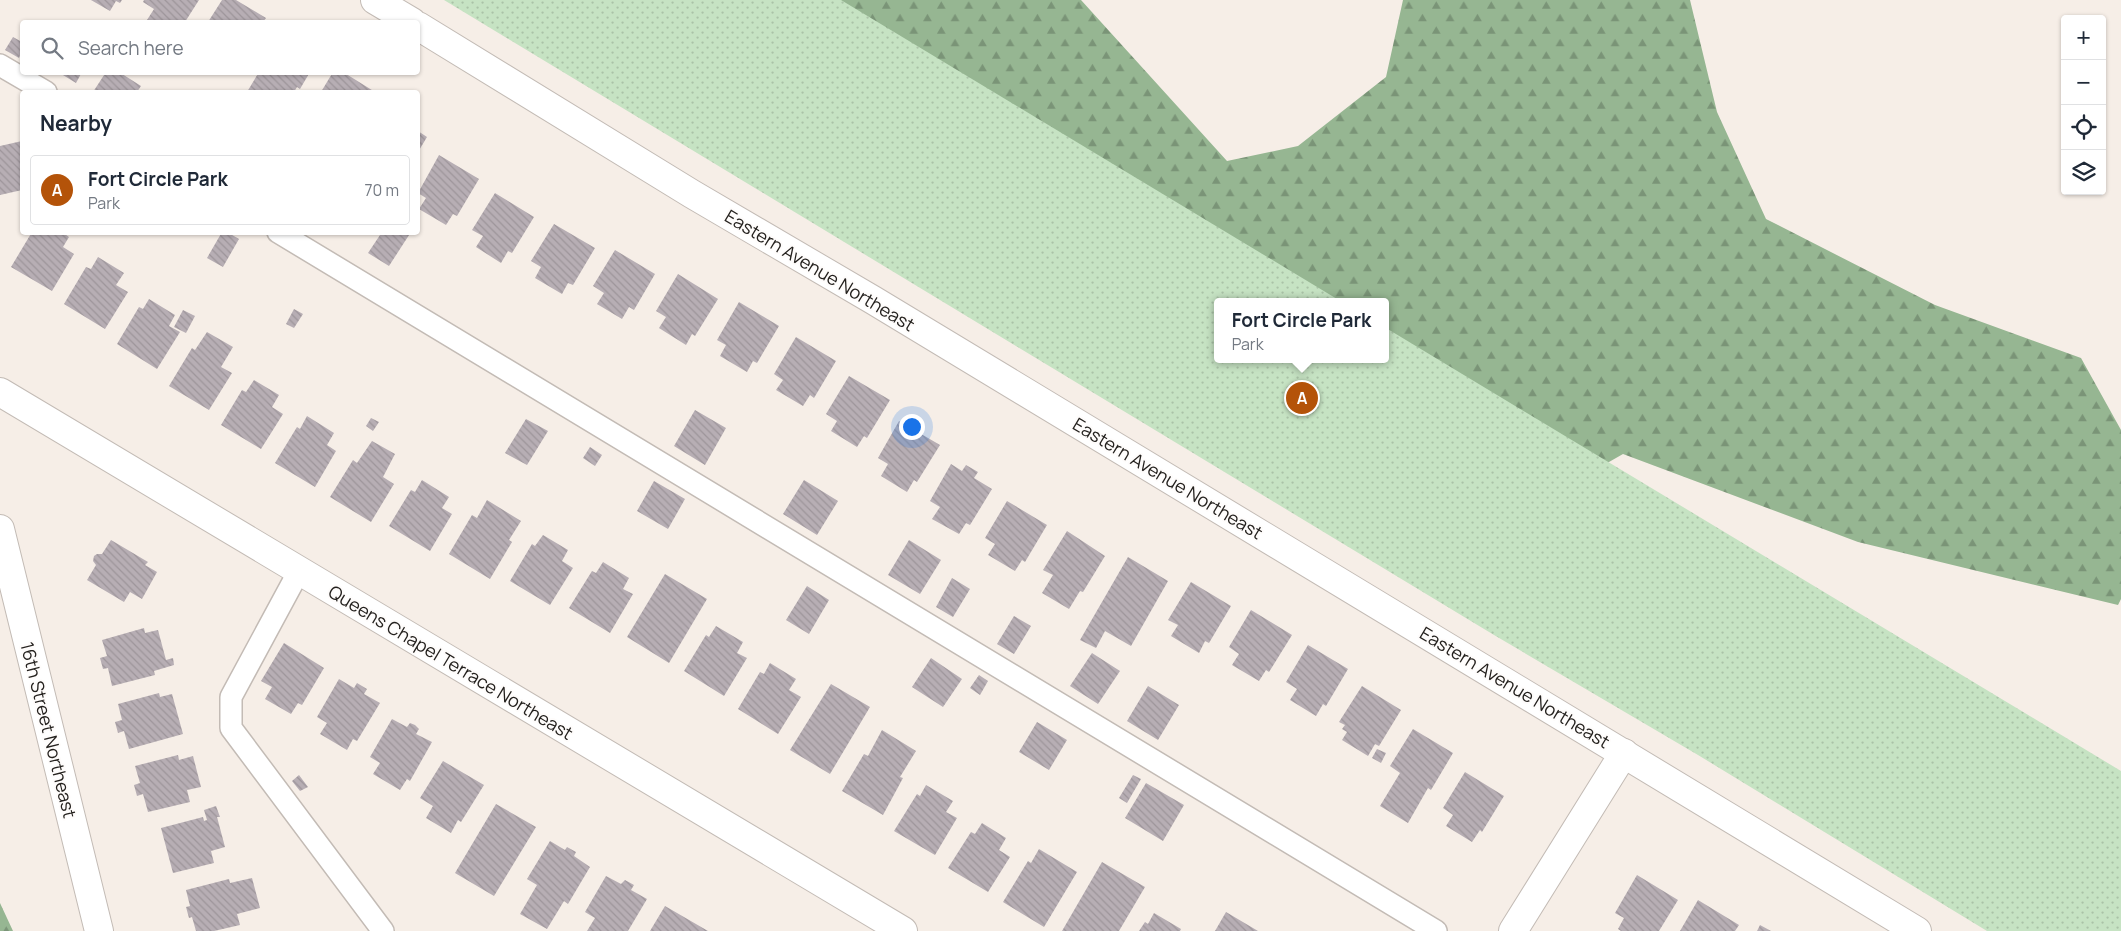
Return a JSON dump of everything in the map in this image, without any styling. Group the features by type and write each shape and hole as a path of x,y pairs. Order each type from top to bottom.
{"street":[{"path":"375,0 409,20"},
{"name":"Eastern Avenue Northeast","path":"420,27 692,194 873,300 1624,752 1917,931"},
{"name":"Queens Chapel Terrace Northeast","path":"0,392 903,931"},
{"name":"16th Street Northeast","path":"0,529 99,931"},
{"path":"1513,931 1624,752"}],"lane":[{"path":"0,65 43,90"},
{"path":"283,235 1436,931"},
{"path":"299,571 231,697 231,728 382,931"}],"green space":[{"path":"444,0 841,0 1335,298 1214,298 1214,363 1389,363 1389,330 2121,771 2121,931 1987,931 1698,755 1494,635"},
{"path":"709,0 1081,0 1227,161 1298,146 1386,77 1403,0 1690,0 1717,112 1766,219 1935,305 2081,358 2121,430 2121,599 2118,605 1858,542 1623,454 1588,474 1389,361 1389,298 1230,298"},
{"path":"0,903 13,931 0,931"}],"building":[{"path":"91,0 122,0 120,3 116,1 110,11"},
{"path":"144,0 199,0 186,20 147,20 154,9 143,2"},
{"path":"222,0 236,0 266,18 264,20 209,20"},
{"path":"13,37 20,41 19,58 5,50"},
{"path":"63,75 80,75 76,83"},
{"path":"104,75 124,75 141,86 138,90 94,90"},
{"path":"257,75 308,75 300,89 297,87 295,90 248,90"},
{"path":"331,75 348,75 372,90 322,90"},
{"path":"420,132 427,137 420,149"},
{"path":"20,141 20,190 0,195 0,146"},
{"path":"439,155 479,179 457,216 453,214 446,225 420,210 426,198 420,194 420,189"},
{"path":"495,193 534,217 512,253 508,251 501,263 476,247 483,236 472,230"},
{"path":"554,224 595,248 573,285 568,283 562,294 535,278 541,267 531,261"},
{"path":"30,235 66,235 69,237 63,247 74,254 52,291 11,267"},
{"path":"220,235 232,235 239,239 223,267 207,258"},
{"path":"380,235 409,235 389,266 368,253"},
{"path":"615,250 655,274 634,310 629,307 622,319 597,304 604,293 593,286"},
{"path":"98,257 124,273 116,285 128,292 105,329 64,304 86,267 91,269"},
{"path":"678,274 718,299 695,336 692,334 686,345 659,328 666,317 656,311"},
{"path":"149,299 175,315 169,326 180,332 157,369 117,344 139,307 143,309"},
{"path":"739,302 779,326 757,363 753,361 747,372 720,356 726,345 717,340"},
{"path":"294,309 303,314 294,328 286,324"},
{"path":"183,310 195,316 186,333 174,327"},
{"path":"207,332 233,347 221,367 232,373 209,410 169,386 192,348 195,350"},
{"path":"796,337 836,361 814,398 810,395 803,406 776,390 783,380 774,374"},
{"path":"849,376 890,400 867,438 864,436 857,447 831,431 837,421 826,414"},
{"path":"254,380 279,395 272,407 283,414 261,449 221,425 242,390 246,392"},
{"path":"695,410 726,428 705,465 674,446"},
{"path":"307,416 334,433 327,445 336,451 315,487 275,463 297,427 300,429"},
{"path":"371,418 379,422 373,431 366,426"},
{"path":"526,419 548,431 527,465 505,453"},
{"path":"899,421 940,445 917,482 914,480 907,492 881,476 888,464 878,458"},
{"path":"372,441 395,454 383,477 394,484 371,522 330,497 353,460 357,463"},
{"path":"590,447 602,455 595,466 583,458"},
{"path":"951,464 962,471 966,465 978,472 974,478 992,489 970,525 966,523 959,534 932,519 940,507 930,501"},
{"path":"422,480 449,497 442,508 452,514 430,551 389,526 411,490 415,492"},
{"path":"804,480 838,501 817,535 783,514"},
{"path":"654,481 685,499 668,529 637,511"},
{"path":"487,500 521,521 509,540 512,542 490,579 449,554 472,515 477,518"},
{"path":"1007,501 1047,525 1025,562 1022,560 1015,571 988,555 995,544 985,538"},
{"path":"1067,531 1105,556 1083,592 1080,591 1069,609 1042,593 1053,575 1043,570"},
{"path":"543,535 568,550 562,561 573,568 550,605 510,581 532,544 535,546"},
{"path":"111,540 148,562 145,565 157,572 142,599 130,592 124,602 87,580 96,565 93,561 94,556 102,554"},
{"path":"909,540 941,560 920,594 888,575"},
{"path":"1128,557 1168,581 1131,646 1105,631 1096,648 1080,640"},
{"path":"603,562 629,578 623,589 633,594 610,633 569,608 592,571 596,573"},
{"path":"665,574 707,599 669,663 627,637"},
{"path":"952,578 970,589 953,617 936,607"},
{"path":"1191,582 1231,606 1209,643 1205,641 1199,653 1171,636 1178,625 1168,620"},
{"path":"807,586 829,600 809,634 786,620"},
{"path":"1251,610 1292,635 1269,672 1266,670 1259,681 1232,665 1239,654 1229,647"},
{"path":"1014,616 1031,626 1014,654 997,644"},
{"path":"716,626 743,642 737,653 747,658 724,696 684,671 706,635 709,637"},
{"path":"144,628 145,633 158,630 166,660 173,658 174,665 154,671 155,675 112,686 108,668 103,669 100,658 107,656 102,640"},
{"path":"284,643 324,668 302,705 298,703 291,714 265,699 272,687 261,681"},
{"path":"1308,645 1348,669 1326,706 1323,704 1316,716 1290,700 1297,689 1286,682"},
{"path":"1092,653 1120,671 1098,704 1070,686"},
{"path":"931,658 962,679 943,707 912,687"},
{"path":"770,663 796,679 789,690 801,697 778,734 738,709 760,672 764,674"},
{"path":"979,675 988,681 980,695 970,688"},
{"path":"339,679 354,688 357,683 367,689 364,694 380,703 357,741 353,739 347,750 320,734 327,723 317,717"},
{"path":"831,684 870,707 830,774 790,750"},
{"path":"1148,686 1179,705 1158,740 1127,721"},
{"path":"1362,686 1401,710 1379,746 1375,744 1368,756 1342,740 1347,732 1342,729 1345,725 1339,722"},
{"path":"159,693 160,697 172,694 183,734 129,749 124,731 118,733 115,722 122,720 118,704"},
{"path":"392,719 407,727 410,723 415,725 419,729 416,734 432,742 410,781 407,779 400,790 373,774 380,763 370,757"},
{"path":"1037,722 1067,740 1049,770 1019,752"},
{"path":"1413,729 1453,753 1431,790 1428,788 1408,823 1380,806 1400,773 1390,766"},
{"path":"882,730 916,751 900,777 903,778 883,815 842,791 864,754 868,756"},
{"path":"1377,749 1386,753 1381,763 1372,758"},
{"path":"178,755 179,760 193,756 201,787 187,790 190,802 148,812 143,794 137,796 134,785 140,783 135,766"},
{"path":"443,761 484,785 461,822 458,820 451,833 426,818 433,806 420,798"},
{"path":"1465,772 1504,796 1482,832 1480,830 1472,842 1446,826 1453,815 1443,808"},
{"path":"299,775 308,787 300,791 292,781"},
{"path":"1133,775 1141,779 1127,803 1119,798"},
{"path":"1146,783 1184,805 1163,841 1125,818"},
{"path":"926,785 953,801 946,812 957,818 935,855 894,831 917,794 920,796"},
{"path":"496,804 536,827 494,896 455,873"},
{"path":"216,806 220,817 217,817 225,847 211,851 214,863 173,873 161,828 203,817 204,821 207,820 204,810"},
{"path":"982,823 1006,838 999,850 1010,857 988,892 948,868 971,832 975,834"},
{"path":"550,841 565,850 567,847 576,852 574,856 590,867 568,904 564,901 547,929 520,914 537,885 527,879"},
{"path":"1039,849 1077,872 1044,927 1003,902 1028,861 1031,863"},
{"path":"1102,862 1145,887 1119,931 1062,931"},
{"path":"1637,875 1678,900 1659,931 1621,931 1618,929 1624,918 1615,913"},
{"path":"606,876 621,884 625,880 634,885 631,890 647,899 628,931 587,931 595,918 585,912"},
{"path":"252,878 260,908 237,914 240,925 214,931 196,931 192,917 189,918 186,907 190,906 186,890 229,879 230,883"},
{"path":"1698,900 1739,925 1735,931 1680,931"},
{"path":"665,906 708,931 650,931"},
{"path":"1226,912 1258,931 1215,931"},
{"path":"1154,913 1181,929 1180,931 1139,931 1145,922 1148,924"},
{"path":"1760,925 1771,931 1757,931"}],"place":[{"name":"Fort Circle Park","path":"1302,398"}]}
